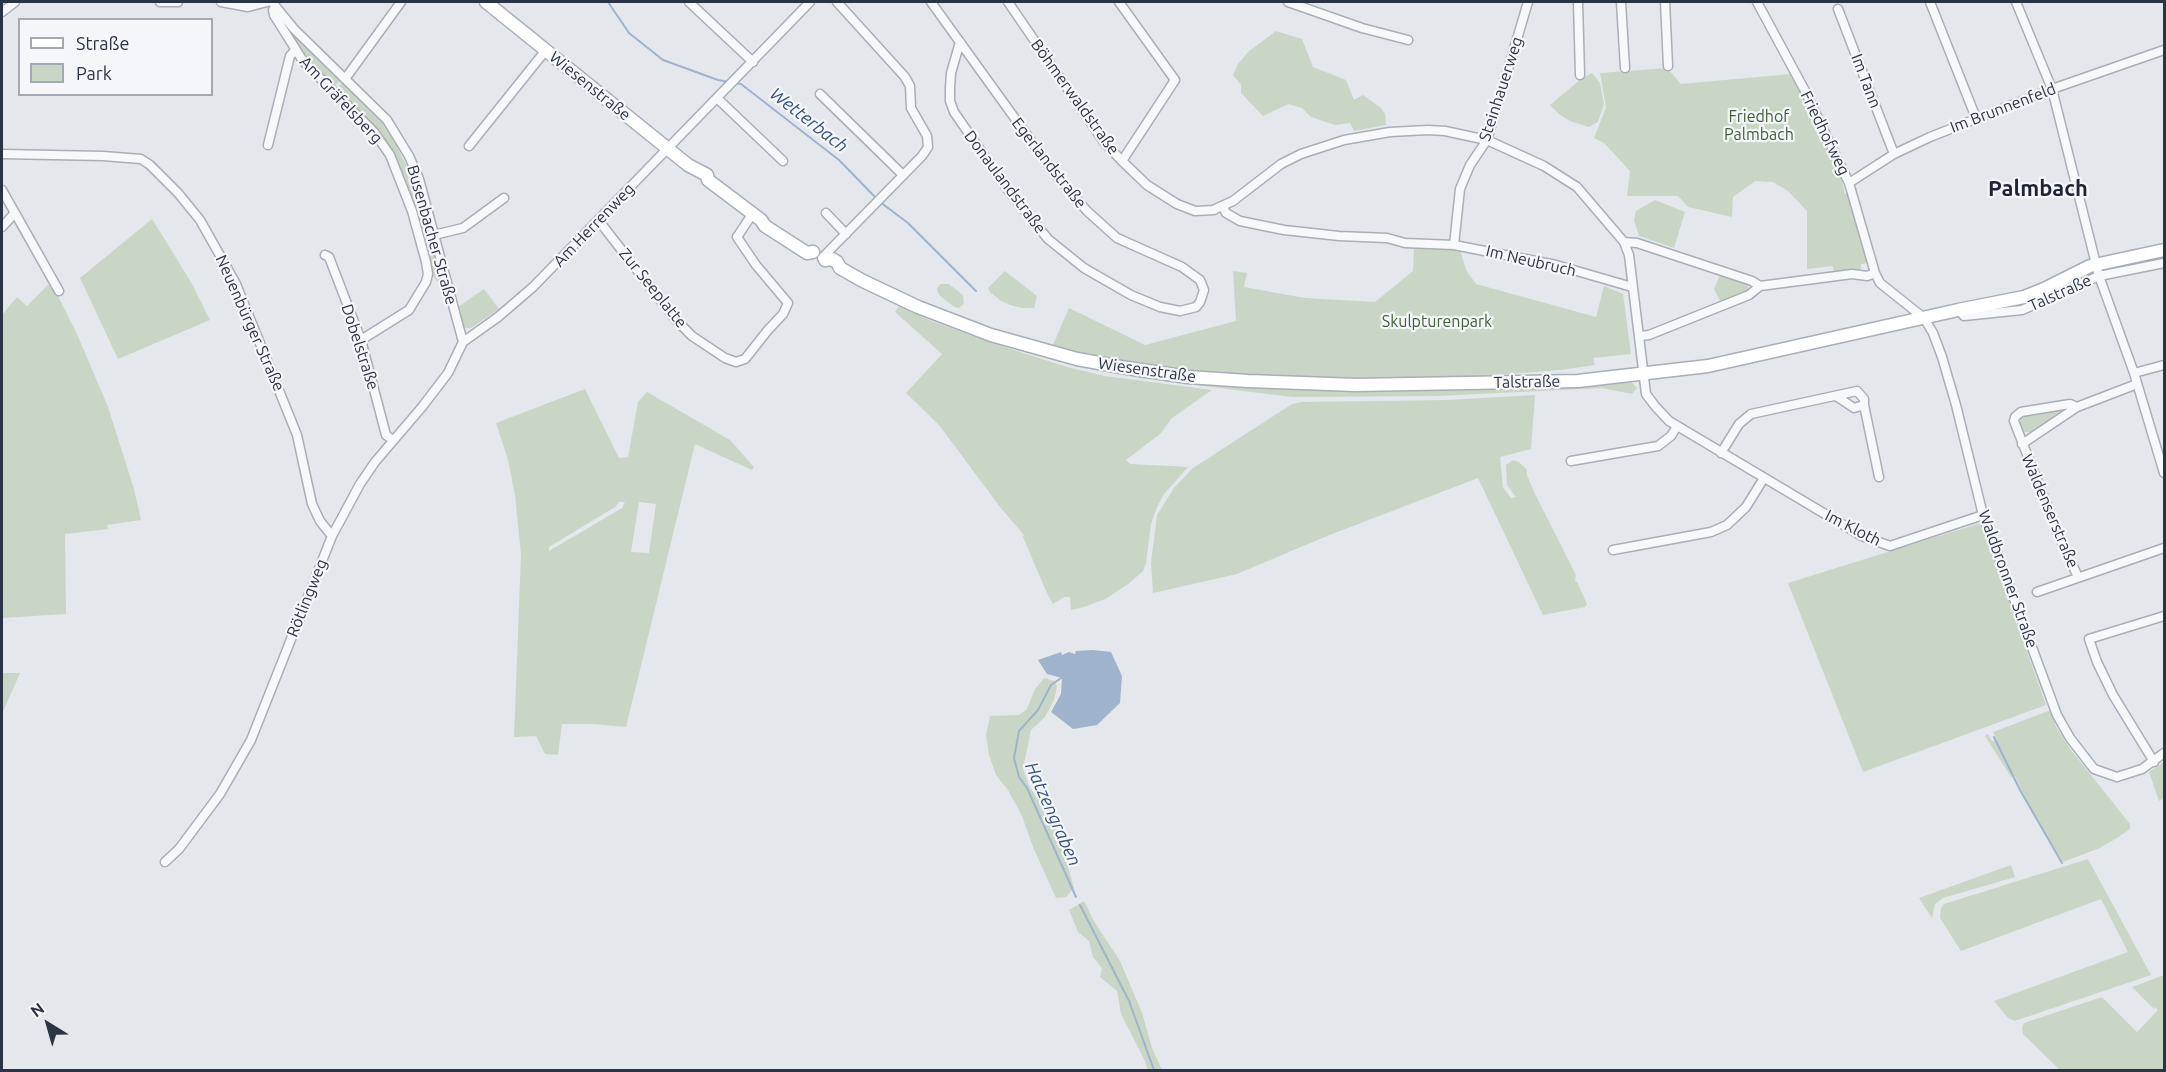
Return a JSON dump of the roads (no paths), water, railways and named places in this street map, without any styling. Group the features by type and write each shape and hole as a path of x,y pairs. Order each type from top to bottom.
{"main road":[{"name":"Wiesenstraße","path":"486,2 694,169 696,175 703,180 708,180 757,217 768,220 810,247 828,265 835,269 840,268 918,307 991,335 1057,354 1188,377 1356,385 1473,382"},
{"name":"Talstraße","path":"1473,382 1732,362 1804,344 2024,297 2098,270 2164,250"}],"street":[{"path":"2,12 15,2"},
{"path":"160,2 178,2"},
{"path":"221,2 248,7 267,2"},
{"path":"345,79 401,2"},
{"path":"690,2 753,62"},
{"name":"Am Herrenweg","path":"463,342 511,307 599,221 810,2"},
{"path":"820,257 882,198 928,147 927,136 911,108 910,86 905,77 837,2"},
{"name":"Egerlandstraße","path":"931,2 1055,174 1087,211 1117,238 1182,267 1194,274 1203,284"},
{"name":"Böhmerwaldstraße","path":"1008,2 1104,142 1122,161 1162,196 1195,211 1217,209"},
{"path":"1119,2 1176,80 1122,161"},
{"path":"1288,2 1362,28 1408,40"},
{"name":"Steinhauerweg","path":"1454,245 1460,189 1470,165 1486,140 1528,2"},
{"path":"1578,2 1580,75"},
{"path":"1621,2 1625,68"},
{"path":"1665,2 1668,66"},
{"name":"Friedhofweg","path":"1757,2 1804,89 1849,183 1875,273"},
{"path":"1930,2 1976,118"},
{"path":"2016,2 2052,89 2098,270 2163,458 2164,472"},
{"name":"Busenbacher Straße","path":"274,4 294,29 387,120 409,156 419,179 463,342"},
{"name":"Am Gräfelsberg","path":"274,4 274,15 303,61 374,132 390,155 412,211 426,262 428,274 426,282 409,310 361,340"},
{"name":"Im Tann","path":"1838,9 1894,154"},
{"name":"Donaulandstraße","path":"960,42 951,73 950,101 954,112 1008,190 1048,238 1084,268 1131,295 1160,307 1180,311 1196,307 1203,296 1203,284"},
{"path":"268,145 290,56 295,50"},
{"path":"469,146 546,50"},
{"name":"Im Brunnenfeld","path":"1849,183 1894,154 1976,118 2164,50"},
{"path":"820,94 903,175"},
{"path":"718,99 783,161"},
{"path":"1217,209 1233,201 1281,164 1301,154 1344,140 1390,132 1445,131 1486,140 1544,166 1577,187 1624,242 1636,243 1752,281 1760,286"},
{"name":"Neuenbürger Straße","path":"2,154 141,159 178,193 200,220 236,284 297,435 312,504 320,521 332,536"},
{"path":"2,190 59,291"},
{"path":"434,235 463,228 504,198"},
{"name":"Im Neubruch","path":"1217,209 1240,221 1284,230 1387,238 1405,243 1454,245 1556,265 1632,287"},
{"path":"826,213 846,234"},
{"path":"2,227 14,214"},
{"name":"Zur Seeplatte","path":"599,221 676,320 692,336 725,358 736,362 745,359 783,314 788,303 756,265 738,237 741,229 757,217"},
{"name":"Im Kloth","path":"1624,242 1629,255 1646,394 1662,415 1721,453 1862,536 1890,546 1983,515"},
{"name":"Dobelstraße","path":"325,255 329,257 361,340 386,435 393,440"},
{"name":"Talstraße","path":"2098,270 2164,263"},
{"path":"1640,336 1649,335 1749,295 1760,286 1852,274 1867,276 1875,273 1880,283 1924,318"},
{"name":"Waldbronner Straße","path":"1924,318 1929,324 1942,357 1983,515 2053,707 2070,738 2094,769 2117,777 2142,769 2164,753"},
{"name":"Rötlingweg","path":"165,862 179,849 220,794 251,740 332,536 360,484 448,373 463,342"},
{"path":"2134,373 2164,364"},
{"name":"Waldenserstraße","path":"2022,444 2077,407 2137,384"},
{"path":"1721,453 1739,424 1751,414 1857,391 1864,399 1880,477"},
{"path":"1836,396 1854,408 1864,405"},
{"name":"Waldenserstraße","path":"2077,407 2070,404 2021,412 2014,421 2059,536 2078,577"},
{"path":"1571,461 1658,446 1671,436 1677,426"},
{"path":"1613,550 1711,532 1727,525 1746,507 1764,478"},
{"path":"2037,592 2164,548"},
{"path":"2154,762 2117,702 2097,662 2089,639 2164,616"}],"water":[{"path":"1076,651 1111,652 1122,676 1120,703 1097,725 1073,729 1051,712 1061,694 1062,678 1047,674 1038,660 1061,652 1062,655 1069,652 1075,654"}],"waterway":[{"name":"Wetterbach","path":"608,2 629,33 663,60 729,82"},
{"name":"Wetterbach","path":"735,83 741,84 839,160 876,198"},
{"name":"Wetterbach","path":"880,202 908,223 976,291"},
{"name":"Hatzengraben","path":"1064,676 1051,685 1038,710 1019,731 1014,758 1019,777 1027,788 1076,897"},
{"path":"1994,737 2020,790 2062,863"},
{"name":"Hatzengraben","path":"1080,905 1129,1001 1154,1070"}],"district":[{"name":"Palmbach","path":"2038,189"}],"park label":[{"name":"Friedhof Palmbach","path":"1759,126"},
{"name":"Skulpturenpark","path":"1437,322"}]}
